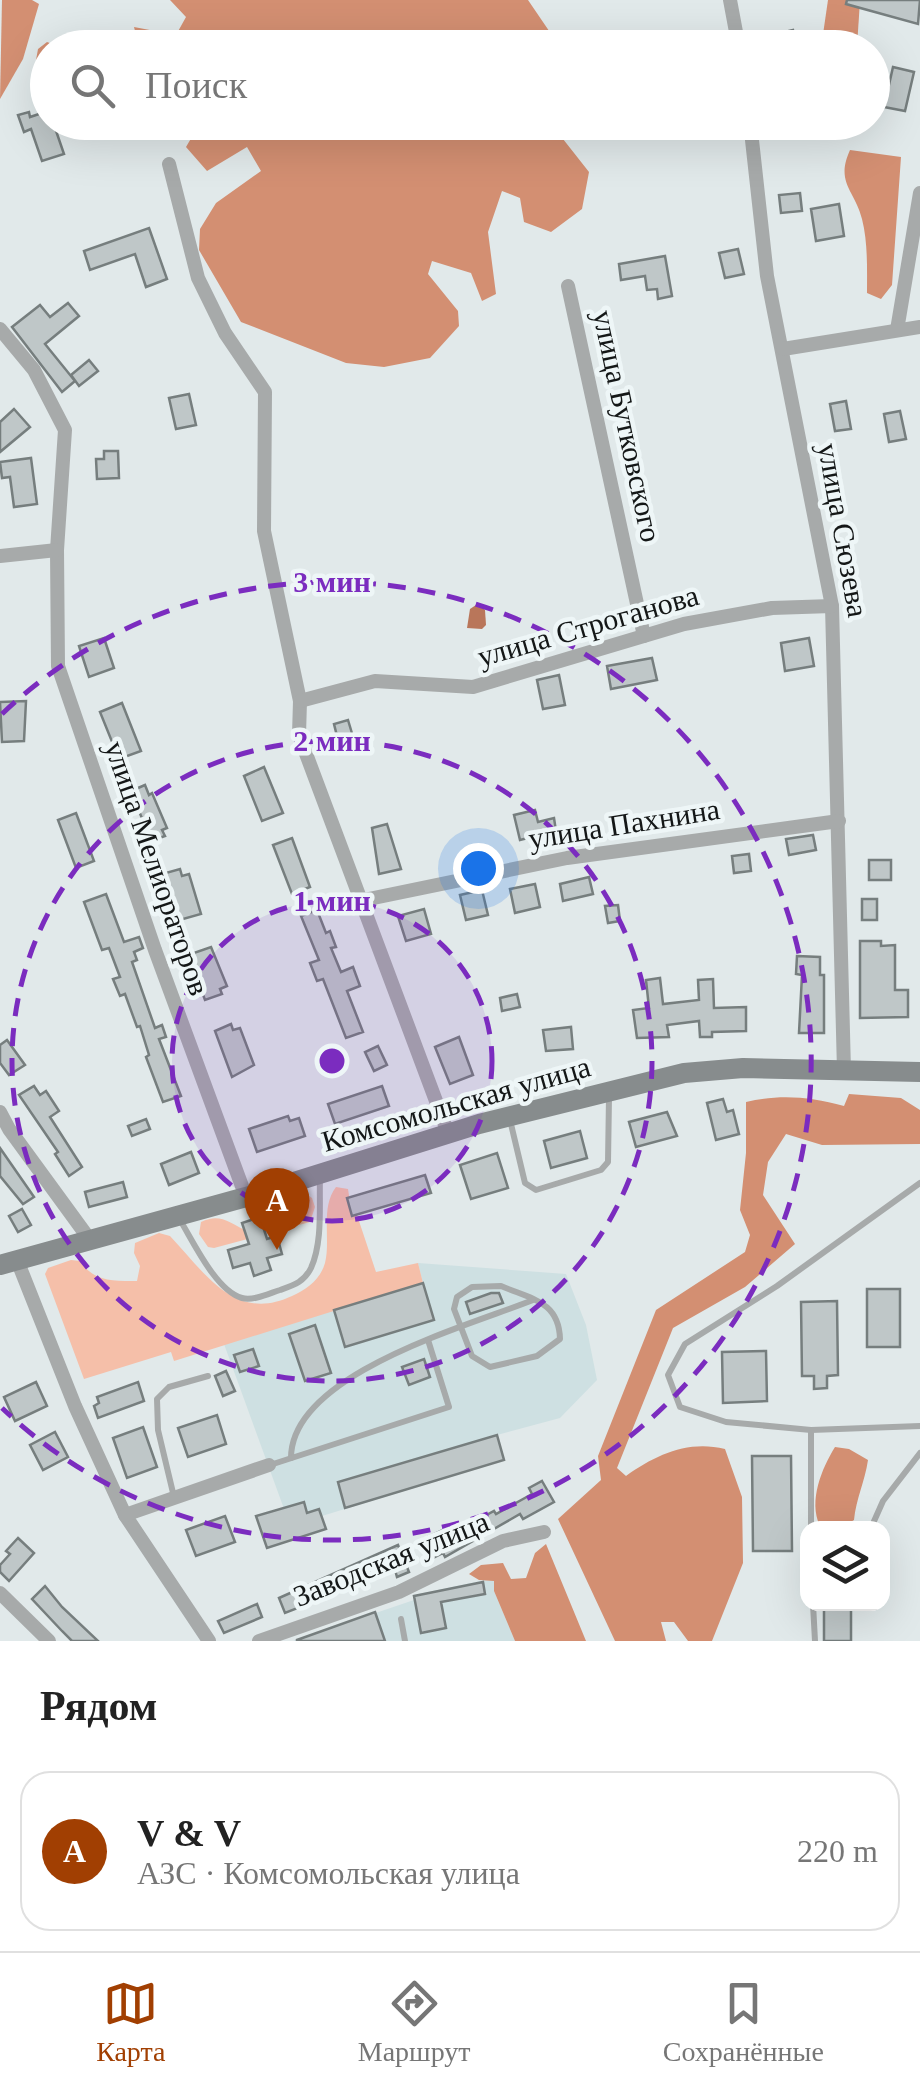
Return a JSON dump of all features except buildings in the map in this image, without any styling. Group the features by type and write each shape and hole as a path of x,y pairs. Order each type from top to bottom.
{"main road":[{"name":"Комсомольская улица","path":"9,1262 608,1090 714,1070 920,1072"}],"street":[{"path":"730,0 736,30"},
{"name":"улица Сюзева","path":"752,140 767,276 832,606 844,1070"},
{"path":"169,164 198,278 225,333 265,392 264,531 300,700 299,735 448,1133"},
{"path":"897,330 920,193"},
{"name":"улица Бутковского","path":"568,286 644,636"},
{"path":"783,349 920,328"},
{"name":"улица Мелиораторов","path":"0,330 34,370 65,430 57,550 58,666 155,950 246,1196"},
{"path":"0,556 57,550"},
{"name":"улица Строганова","path":"300,700 375,681 474,687 684,624 772,608 832,606"},
{"name":"улица Пахнина","path":"360,901 567,858 839,821"},
{"path":"0,1112 90,1240"},
{"name":"Комсомольская улица","path":"9,1262 126,1516 209,1641"},
{"path":"126,1516 269,1465"},
{"name":"Заводская улица","path":"260,1641 399,1592 503,1540 544,1532"},
{"path":"0,1593 49,1641"}],"lane":[{"path":"510,1116 525,1184 536,1190 601,1170 608,1162 608,1090"},
{"path":"177,1214 210,1270 228,1288 242,1298 261,1296 300,1283 309,1272 318,1248 320,1174"},
{"path":"920,1183 777,1286 685,1344 668,1375 680,1407 726,1422 811,1430 920,1426"},
{"path":"501,1286 548,1306 560,1324 560,1340 537,1356 490,1368 472,1356 459,1329 454,1309 458,1297 472,1287 501,1286"},
{"path":"291,1458 291,1440 310,1411 324,1396 360,1372 428,1340 533,1300"},
{"path":"269,1465 449,1408 428,1340"},
{"path":"174,1498 158,1430 157,1399 169,1388 208,1376"},
{"path":"811,1430 811,1521"},
{"path":"875,1521 882,1501 920,1453"},
{"path":"813,1611 815,1641"},
{"path":"402,1619 405,1641"}],"shaded area":[{"path":"2,0 32,0 39,4 23,59 0,99"},
{"path":"170,0 528,0 548,30 179,30 186,17"},
{"path":"828,0 860,0 858,30 824,30"},
{"path":"190,140 564,140 589,172 582,209 551,232 524,222 520,198 502,191 488,232 496,294 482,301 471,273 432,261 428,274 458,311 459,326 430,358 384,367 346,363 241,322 199,250 200,229 216,203 261,171 247,147 207,171 186,147"},
{"path":"850,150 901,157 892,285 881,299 867,293 864,228 845,179"},
{"path":"479,603 485,610 486,625 482,629 467,628 470,609"},
{"path":"849,1094 901,1098 920,1110 920,1144 822,1145 786,1134 768,1162 763,1195 795,1244 745,1287 673,1328 617,1468 626,1476 672,1451 698,1446 725,1449 742,1497 743,1563 712,1641 688,1641 674,1622 661,1622 666,1641 615,1641 558,1519 601,1480 598,1456 656,1310 745,1252 750,1235 740,1210 746,1102 795,1098 844,1106"},
{"path":"336,1187 348,1189 352,1215 357,1215 376,1272 418,1263 423,1283 174,1361 171,1352 84,1379 45,1274 48,1268 80,1261 98,1277 137,1281 140,1266 134,1253 135,1243 159,1233 170,1236 223,1290 238,1299 272,1303 303,1290 320,1274 327,1254 328,1204"},
{"path":"302,1191 312,1198 315,1207 310,1222 214,1248 208,1247 199,1234 201,1222 214,1218 245,1230 258,1227 267,1221 284,1196"},
{"path":"418,1263 566,1274 586,1325 597,1380 560,1418 497,1435 504,1460 322,1516 326,1529 295,1539 224,1344 423,1283"},
{"path":"835,1447 849,1449 868,1460 854,1520 818,1521 815,1506 821,1475"},
{"path":"546,1544 586,1641 515,1641 494,1591 494,1581 479,1580 469,1574 481,1565 503,1563 511,1579 526,1578 535,1553"},
{"path":"494,1580 494,1591 515,1641 293,1641 414,1600 414,1595"}],"place":[{"name":"V & V","path":"277,1250"}]}
